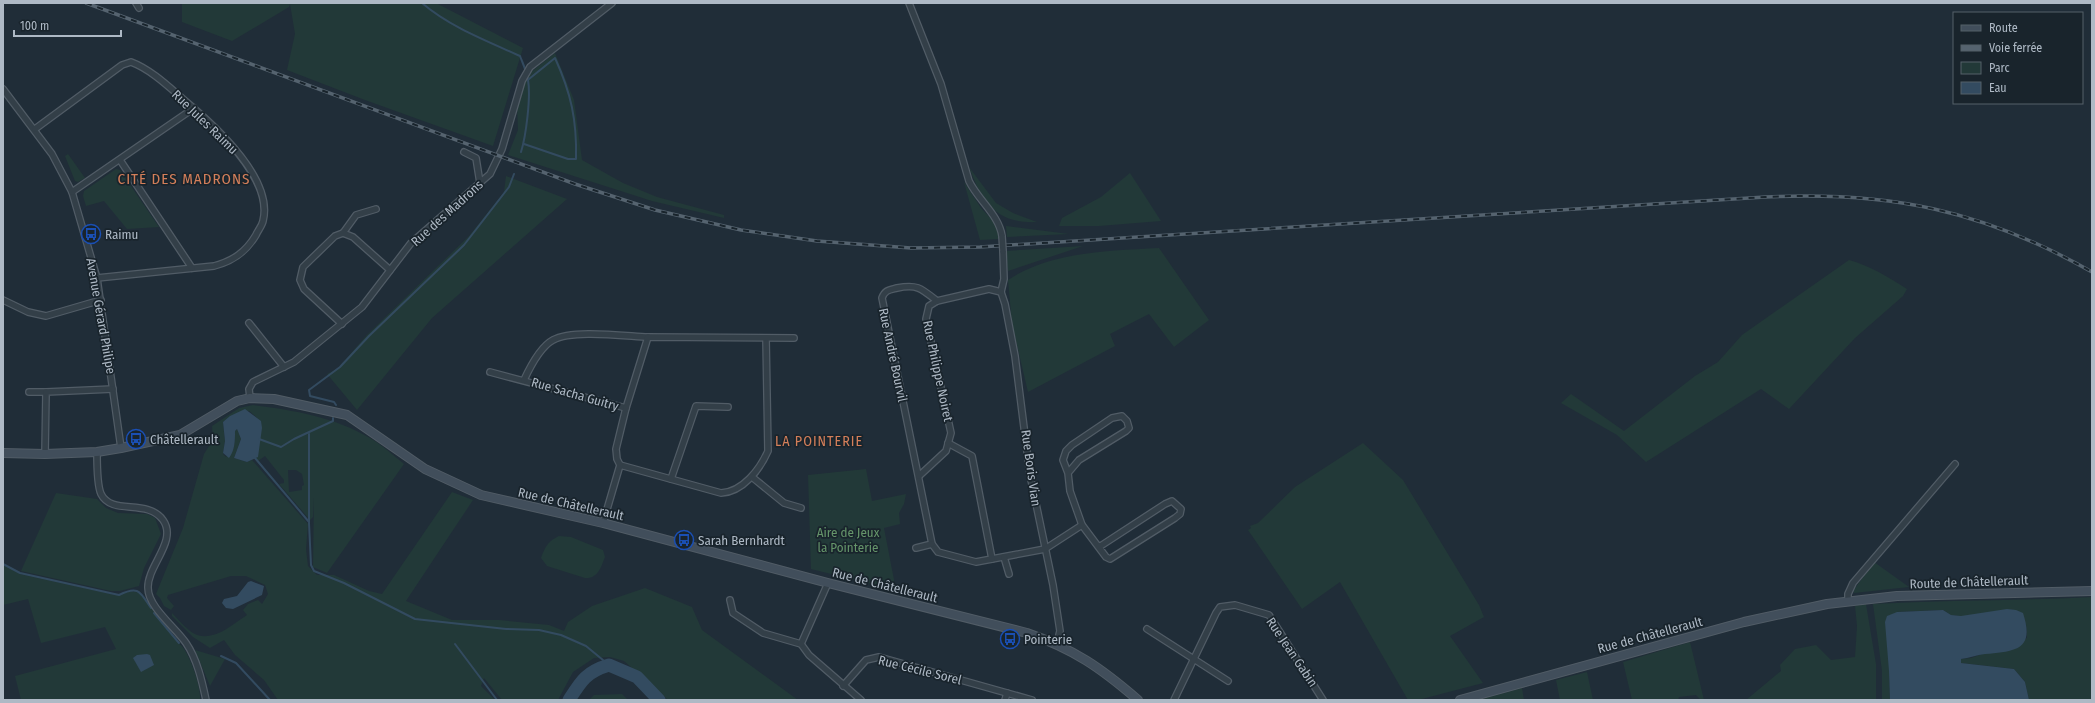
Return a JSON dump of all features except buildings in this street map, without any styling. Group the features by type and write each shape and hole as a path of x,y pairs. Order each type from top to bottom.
{"main road":[{"name":"Rue de Châtellerault","path":"3,453 46,454 96,452 180,435 227,406 250,398 274,399 340,413 354,419 390,446 425,469 464,489 496,499 603,523 828,583 1027,633 1057,644 1091,662 1138,700"},
{"name":"Route de Châtellerault","path":"1848,601 1897,596 2092,591"},
{"name":"Rue de Châtellerault","path":"1460,700 1744,622 1802,609 1848,601"}],"street":[{"path":"136,3 139,8"},
{"name":"Rue des Madrons","path":"250,398 249,389 253,382 294,362 362,307 411,243 490,174 498,162 522,81 530,67 612,3"},
{"path":"909,3 942,84 969,181 980,200 999,224 1002,236 1004,279 1001,292"},
{"name":"Rue Jules Raimu","path":"35,129 126,62 136,64 146,70 194,108 227,142 250,169 260,189 264,213 263,222 256,235 240,254 228,263 214,266 97,278"},
{"name":"Avenue Gérard Philipe","path":"3,89 35,129 52,154 72,192 97,278 121,448"},
{"path":"72,192 194,108"},
{"path":"464,152 476,158 480,183"},
{"path":"120,160 192,268"},
{"path":"342,324 304,289 300,280 303,267 335,236 344,233 356,215 376,209"},
{"path":"344,233 353,237 390,270"},
{"name":"Rue André Bourvil","path":"932,544 882,298 884,293 888,290 911,285 923,290 937,301"},
{"name":"Rue Philippe Noiret","path":"948,443 951,433 926,319 929,306 937,301 989,289 1001,292"},
{"name":"Rue Boris Vian","path":"1001,292 1005,304 1015,356 1030,475 1046,549 1058,617 1060,631 1057,644"},
{"path":"3,300 28,312 46,316 101,300"},
{"path":"249,323 284,367"},
{"name":"Rue Sacha Guitry","path":"524,380 538,356 552,340 567,334 648,337 794,338"},
{"path":"603,523 620,465 617,459 616,449 626,408 648,337"},
{"path":"620,465 721,493 729,492 752,477 768,451 766,338"},
{"name":"Rue Sacha Guitry","path":"490,372 626,408"},
{"path":"29,392 113,389"},
{"path":"46,392 46,454"},
{"path":"671,479 696,406 728,407"},
{"path":"1068,473 1079,460 1126,432 1129,428 1127,420 1122,416 1112,418 1072,445 1066,451 1063,460 1068,473 1070,491 1082,525 1098,547 1110,559 1175,518 1180,514 1181,509 1172,501 1165,504 1098,547"},
{"path":"919,476 946,451 948,443 972,456 992,559"},
{"path":"96,452 100,492 105,499 119,506 148,508 158,513 164,522 167,533 150,576 147,588 149,595 160,613 186,643 203,684 206,700"},
{"path":"1848,601 1848,594 1853,583 1955,464"},
{"path":"752,477 784,504 801,508"},
{"path":"916,548 932,544 938,552 976,562 1046,549 1082,525"},
{"path":"1004,557 1009,574"},
{"path":"801,644 828,583"},
{"path":"730,600 733,613 763,633 801,644 809,654 843,686 861,700"},
{"name":"Rue Jean Gabin","path":"1174,700 1220,607 1235,605 1269,615 1323,700"},
{"path":"1147,629 1228,681"},
{"name":"Rue Cécile Sorel","path":"843,686 866,660 879,657 1032,700"},
{"path":"1005,700 1007,693"}],"green space":[{"path":"182,3 436,3 523,48 493,146 287,70 295,34 290,4 289,7 232,41 182,22"},
{"path":"555,53 574,100 582,160 623,183 657,197 724,215 724,218 652,201 508,155 518,130 517,104 522,88 531,72"},
{"path":"68,154 85,178 78,182 75,181 65,156"},
{"path":"969,167 996,203 1013,213 1037,222 1023,222 1011,219 1001,215 992,208 979,191"},
{"path":"116,169 120,170 159,227 127,229 104,201 86,206 83,196 84,191"},
{"path":"1130,173 1161,221 1099,226 1059,226 1062,218 1101,197"},
{"path":"506,176 567,199 432,318 357,410 327,374 337,369 367,335 469,236 504,192"},
{"path":"964,182 981,208 994,222 998,229 999,239 980,240"},
{"path":"1006,226 1069,234 1007,237"},
{"path":"1083,246 1008,271 1005,251"},
{"path":"1159,248 1209,320 1174,347 1149,314 1110,334 1115,346 1028,392 1012,324 1008,280 1025,270 1062,258 1100,252"},
{"path":"1849,260 1857,262 1886,276 1907,289 1903,296 1855,338 1789,409 1761,389 1646,462 1617,435 1561,403 1571,394 1624,431 1695,376 1718,362 1742,335"},
{"path":"253,405 283,409 343,425 370,438 404,464 327,573 313,567 314,497 313,517 310,520 279,484 284,483 284,480 265,456 258,461 256,458 261,434 261,426 258,419 254,415 249,411 223,422 225,441 223,454 226,457 234,447 235,431 237,429 241,439 234,458 247,462 252,460 308,524 306,549 308,566 317,575 334,575 369,591 382,594 452,492 473,500 406,601 452,620 499,620 549,625 564,631 568,622 592,606 645,588 692,607 702,630 798,700 668,700 624,661 610,657 594,658 573,672 558,700 502,700 484,678 481,686 495,700 278,700 264,680 235,655 224,640 210,648 193,637 172,616 172,613 193,633 200,636 215,635 229,628 247,615 243,610 248,604 258,600 262,604 268,594 265,585 246,576 231,576 168,595 167,598 174,606 171,610 164,606 156,594 183,528 204,454 213,440 212,426 239,408","holes":["288,470 296,470 302,474 304,485 302,486 302,490 289,492"]},
{"path":"1363,443 1403,480 1479,605 1484,617 1450,636 1483,683 1418,700 1408,700 1340,582 1302,609 1248,530 1251,528 1250,526 1258,523 1295,487"},
{"name":"Aire de Jeux la Pointerie","path":"866,469 872,501 906,494 904,504 899,513 900,524 884,528 896,590 811,569 808,475"},
{"path":"56,493 97,499 106,508 118,513 147,514 155,518 161,534 144,568 139,586 120,591 111,591 21,571"},
{"path":"559,536 571,537 603,550 605,557 598,572 593,577 585,578 547,566 541,558 542,554 550,542"},
{"path":"1874,562 1909,587 1854,593 1853,591"},
{"path":"3,565 20,574 116,595 131,591 140,593 186,652 197,678 200,700 21,700 15,676 116,649 105,627 41,643 28,599 3,605"},
{"path":"2092,597 2092,700 2029,700 2025,682 2014,669 1961,663 1961,659 1971,658 2027,638 2026,624 1951,615 1943,610 1897,612 1889,671 1890,700 1882,700 1882,671 1873,604"},
{"path":"1866,604 1876,664 1876,700 1746,700 1781,671 1780,665 1795,649 1816,645 1831,660 1855,657 1857,626 1855,606"},
{"path":"1690,642 1704,700 1701,700 1696,695 1679,697 1678,700 1632,700 1623,662"},
{"path":"195,650 225,659 210,686"},
{"path":"1587,672 1593,700 1560,700 1556,680"},
{"path":"1522,688 1524,700 1479,700"},
{"path":"622,694 628,700 589,700 594,695"}],"water":[{"path":"245,409 261,421 262,428 258,457 247,462 234,458 241,439 237,429 235,431 234,445 231,455 229,458 223,453 225,441 223,422 230,416"},
{"path":"251,581 264,586 262,595 233,609 226,608 222,603 224,599 237,596 248,582"},
{"path":"2007,609 2016,610 2023,613 2026,625 2026,635 2020,646 2006,652 1982,654 1961,659 1961,663 2014,669 2025,682 2029,700 1890,700 1885,622 1887,616 1897,612 1943,610 1951,615 1961,616"},
{"path":"137,655 150,655 154,665 141,672 133,658"}],"waterway":[{"path":"422,3 444,19 482,39 520,56 525,68 529,87 526,127 521,152"},
{"path":"524,144 568,159 576,159 572,107 561,71 555,58 529,79"},
{"path":"336,405 334,402 310,396 309,390 340,367 369,336 464,245 509,187 514,174"},
{"path":"259,439 281,447 294,439 333,421 333,418"},
{"path":"309,434 309,523 311,565 314,571 344,583 415,619 506,629 539,630 561,635 586,646 609,665"},
{"path":"255,458 309,522"},
{"path":"3,564 20,573 119,595 135,590 141,594 151,608"},
{"path":"154,613 179,643"},
{"path":"455,644 497,700"},
{"path":"221,656 236,663 270,700"},
{"path":"569,700 589,674 609,665 637,677 659,700"}],"railway":[{"path":"86,3 575,184 655,210 741,230 817,241 911,248 980,247 1765,197 1853,197 1934,209 1973,219 2012,233 2052,251 2092,272"}],"place":[{"name":"Raimu","path":"91,234"},
{"name":"Châtellerault","path":"136,439"},
{"name":"Sarah Bernhardt","path":"684,540"},
{"name":"Pointerie","path":"1010,639"}],"district":[{"name":"CITÉ DES MADRONS","path":"184,179"},
{"name":"LA POINTERIE","path":"819,441"}]}
